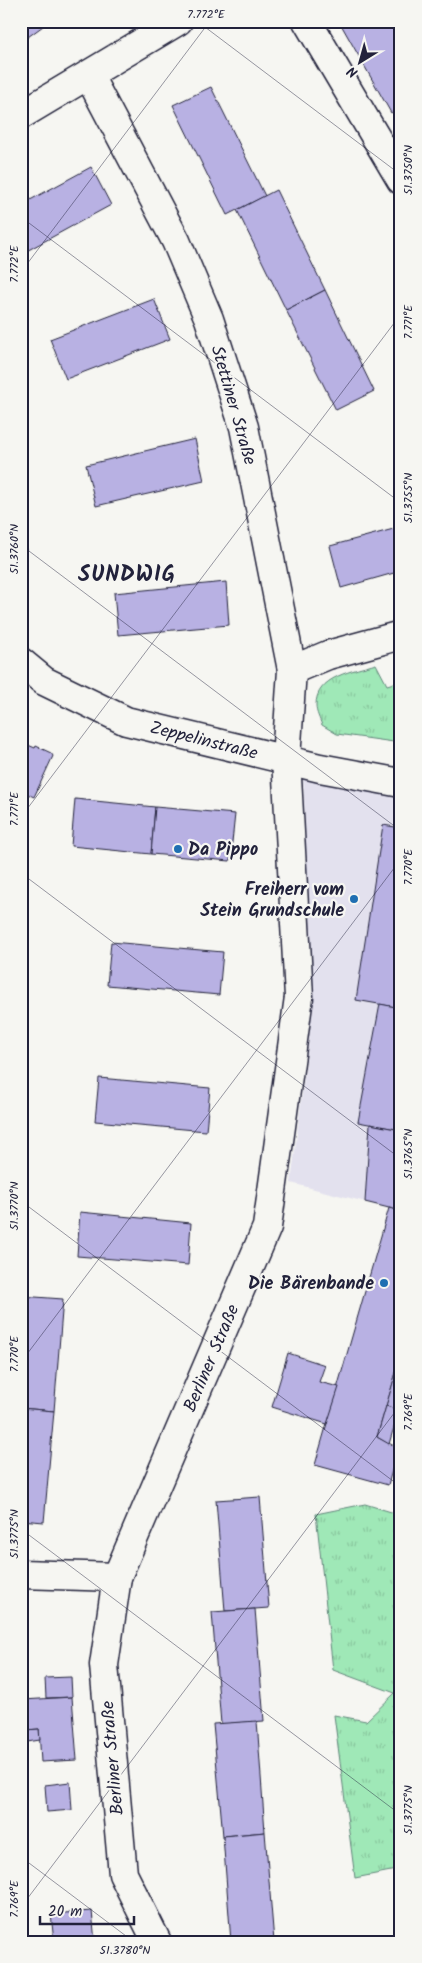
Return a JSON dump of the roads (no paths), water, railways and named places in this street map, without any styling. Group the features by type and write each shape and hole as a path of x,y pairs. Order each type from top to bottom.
{"street":[{"path":"21,115 178,21"},
{"path":"307,21 401,180"},
{"name":"Stettiner Straße","path":"89,76 176,241 209,319 244,427 292,670 286,760"},
{"path":"292,670 328,655 401,635"},
{"name":"Zeppelinstraße","path":"21,662 44,681 126,721 320,768 401,783"},
{"name":"Berliner Straße","path":"157,1942 123,1874 104,1665 117,1577 267,1227 299,998 286,760"},
{"path":"21,1574 117,1577"}],"place":[{"name":"Da Pippo","path":"178,849"},
{"name":"Freiherr vom Stein Grundschule","path":"354,899"},
{"name":"Die Bärenbande","path":"384,1283"}],"district":[{"name":"SUNDWIG","path":"127,573"}]}
